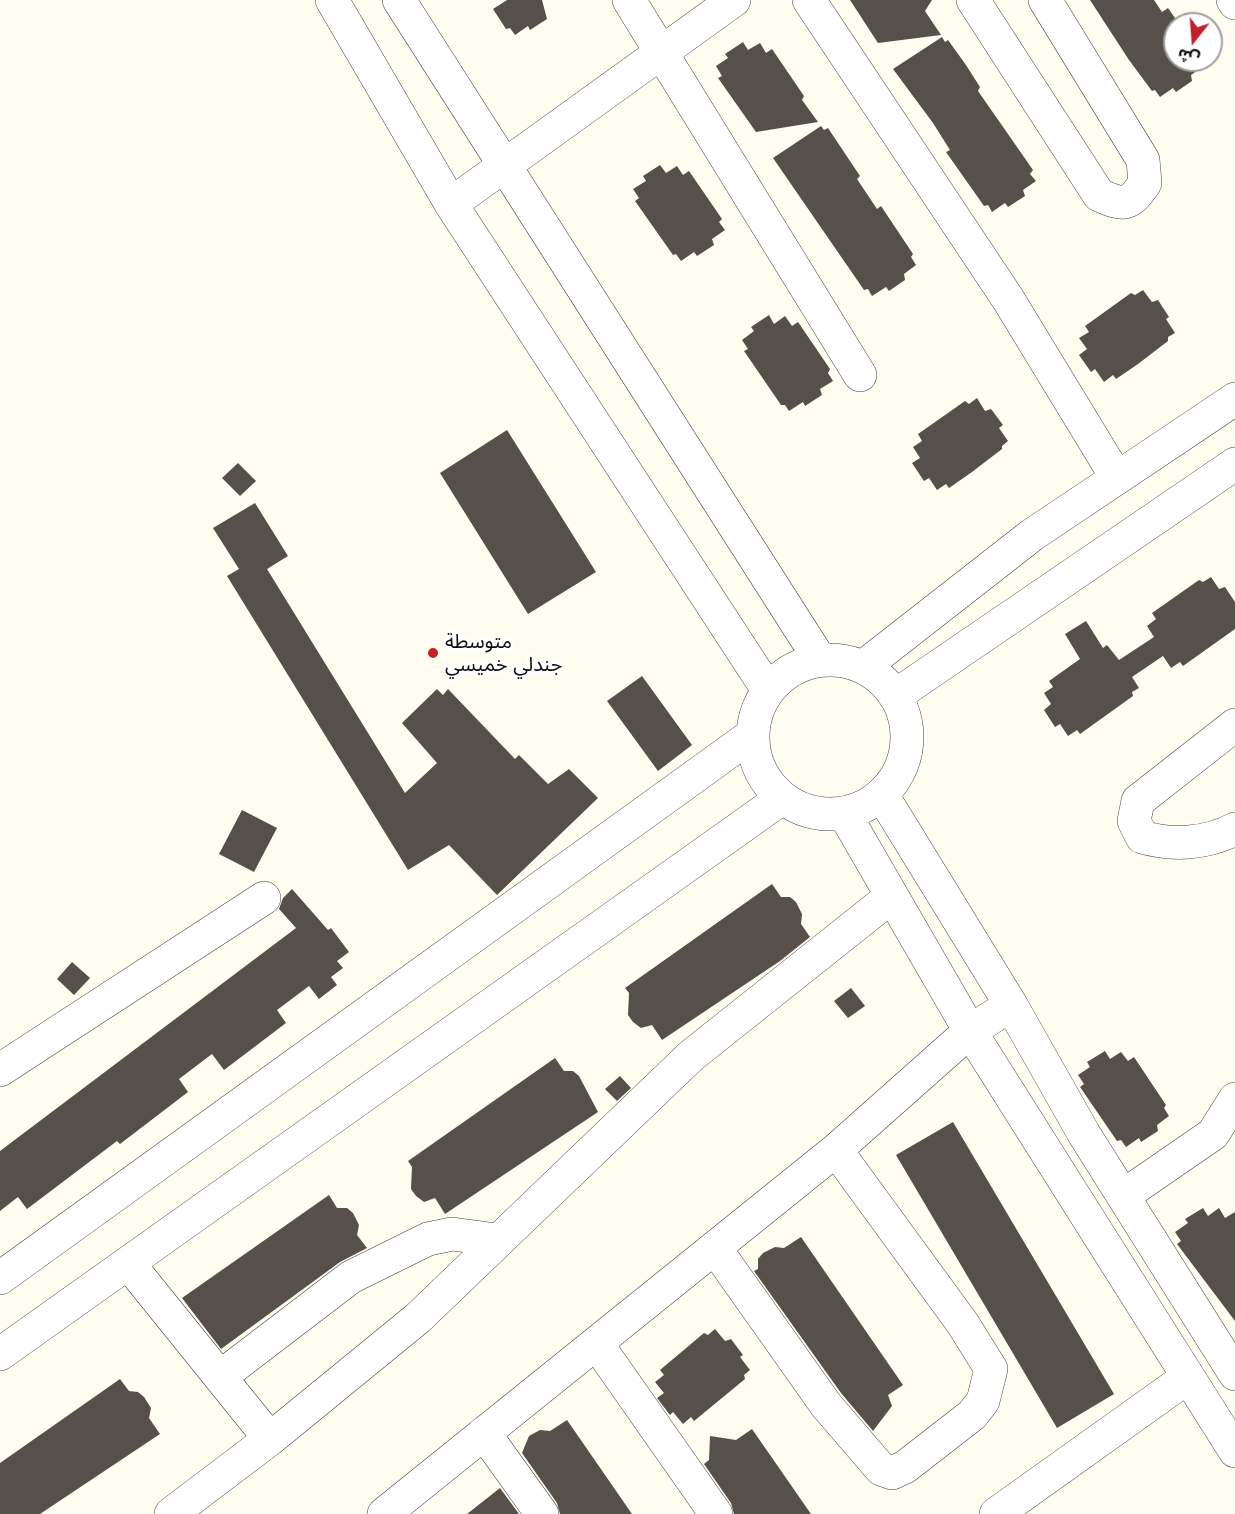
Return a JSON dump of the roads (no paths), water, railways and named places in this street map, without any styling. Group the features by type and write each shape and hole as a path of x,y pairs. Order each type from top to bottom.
{"street":[{"path":"332,0 451,204 768,690"},
{"path":"399,0 820,660"},
{"path":"629,0 860,375"},
{"path":"451,204 734,0"},
{"path":"809,0 1008,299 1117,478"},
{"path":"974,0 1100,195 1120,204 1134,199 1145,183 1143,160 1045,0"},
{"path":"863,667 1032,535 1235,399"},
{"path":"895,696 1235,464"},
{"path":"820,660 842,661 863,667 882,680 895,696 905,717 908,738 900,769 882,795 864,807 844,813 822,814 801,809 782,798 765,780 755,759 752,735 756,712 768,690 782,675 801,666 820,660"},
{"path":"1235,725 1138,801 1134,821 1142,837 1158,842 1190,843 1235,829"},
{"path":"0,1278 752,735"},
{"path":"882,795 1011,1005 1123,1196 1235,1374"},
{"path":"0,1354 782,798"},
{"path":"844,813 970,1031 1235,1451"},
{"path":"171,1514 270,1439 418,1318 691,1056 892,896"},
{"path":"0,1070 264,898"},
{"path":"384,1514 836,1150 970,1031 1011,1005"},
{"path":"1123,1196 1213,1134 1235,1099"},
{"path":"715,1248 826,1405 881,1469 892,1473 905,1467 972,1415 983,1401 991,1370 963,1324 836,1150"},
{"path":"220,1377 351,1277 428,1239 452,1234 497,1240"},
{"path":"128,1263 270,1439"},
{"path":"597,1344 716,1514"},
{"path":"996,1514 1188,1377"},
{"path":"484,1432 542,1514"}],"place":[{"name":"متوسطة جندلي خميسي","path":"433,653"}]}
